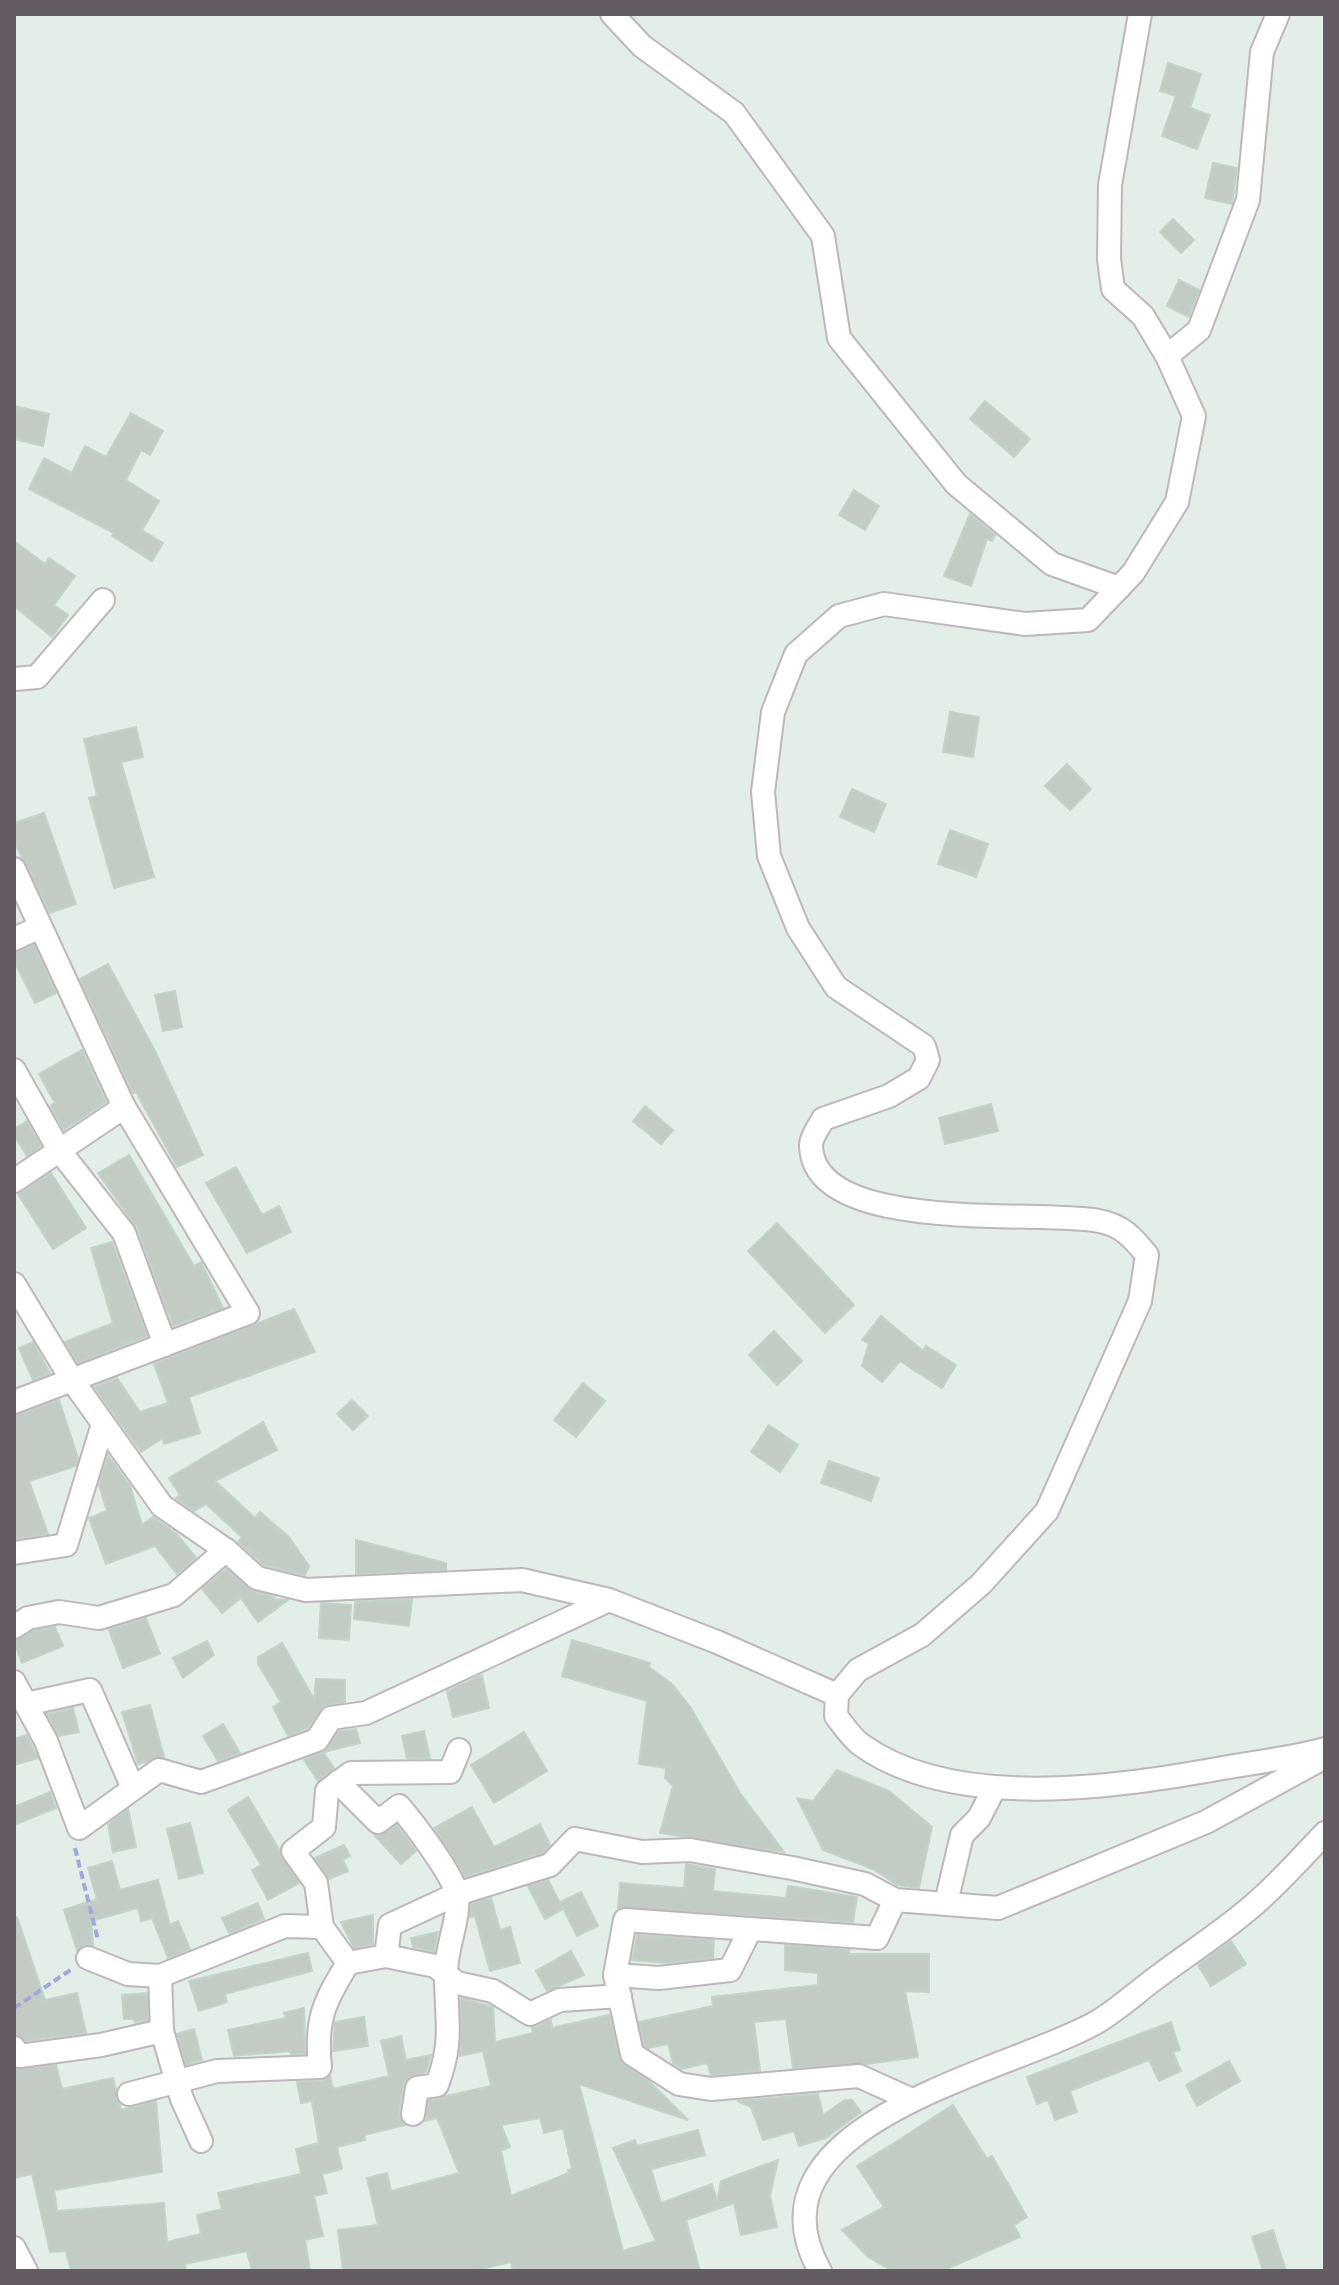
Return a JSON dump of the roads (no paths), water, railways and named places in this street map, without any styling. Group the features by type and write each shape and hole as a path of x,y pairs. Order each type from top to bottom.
{"street":[{"path":"612,14 642,46 734,113 743,125 823,236 839,338 956,484 1052,564 1119,588"},
{"path":"1167,356 1199,330 1248,200 1262,52 1278,14"},
{"path":"1138,15 1110,185 1109,259 1113,289 1143,316 1167,356 1194,416 1180,488 1170,514 1133,573 1088,620 1025,624 884,604 839,616 796,654 773,712 763,792 769,856 798,928 836,987 924,1046 928,1060 919,1078 889,1096 823,1119 811,1143 815,1166 837,1188 881,1204 946,1215 1099,1221 1128,1231 1147,1255 1140,1301 1047,1511 981,1584 922,1635 858,1670 837,1695 836,1716 859,1743 905,1767 995,1787 1051,1790 1169,1778 1325,1749"},
{"path":"14,679 37,677 103,600"},
{"path":"14,869 38,928 124,1107 248,1313 14,1402"},
{"path":"14,939 38,928"},
{"path":"14,1070 59,1150 124,1233 165,1345"},
{"path":"14,1181 124,1107"},
{"path":"14,1284 72,1380 162,1506 226,1550 257,1578 306,1590 522,1580 609,1600 717,1642 837,1695"},
{"path":"14,1553 66,1545 103,1424"},
{"path":"14,1627 28,1618 59,1612 99,1618 174,1595 226,1550"},
{"path":"14,1682 46,1741 79,1828 132,1786 159,1770 201,1782 317,1740 331,1718 366,1713 609,1600"},
{"path":"26,1704 90,1690 132,1786"},
{"path":"348,1963 322,1927 316,1883 293,1851 324,1827 327,1791 351,1773 450,1772 459,1750"},
{"path":"386,1956 390,1925 457,1894 550,1865 575,1839 642,1852 690,1850 792,1868 865,1884 895,1900 998,1908 1206,1822 1325,1757"},
{"path":"338,1782 378,1822 399,1806 420,1831 457,1894 445,1974 451,2020 448,2057 437,2085 417,2088 413,2114"},
{"path":"946,1903 962,1835 979,1818 995,1787"},
{"path":"820,2271 807,2244 805,2211 816,2176 844,2142 912,2100 1096,2022 1257,1902 1325,1833"},
{"path":"895,1900 877,1938 625,1920 618,1986 632,2054 679,2084 711,2089 859,2076 912,2100"},
{"path":"88,1958 128,1974 160,1976 285,1926 322,1927"},
{"path":"129,2094 217,2071 320,2067 316,2032 325,2000 348,1963 386,1956 435,1966 457,1983 493,1991 530,2014 560,2000 618,1986 730,1970 750,1930"},
{"path":"160,1976 162,2031 177,2082 201,2141"},
{"path":"14,2048 20,2056 101,2045 162,2031"},
{"path":"14,2248 26,2271"}]}
